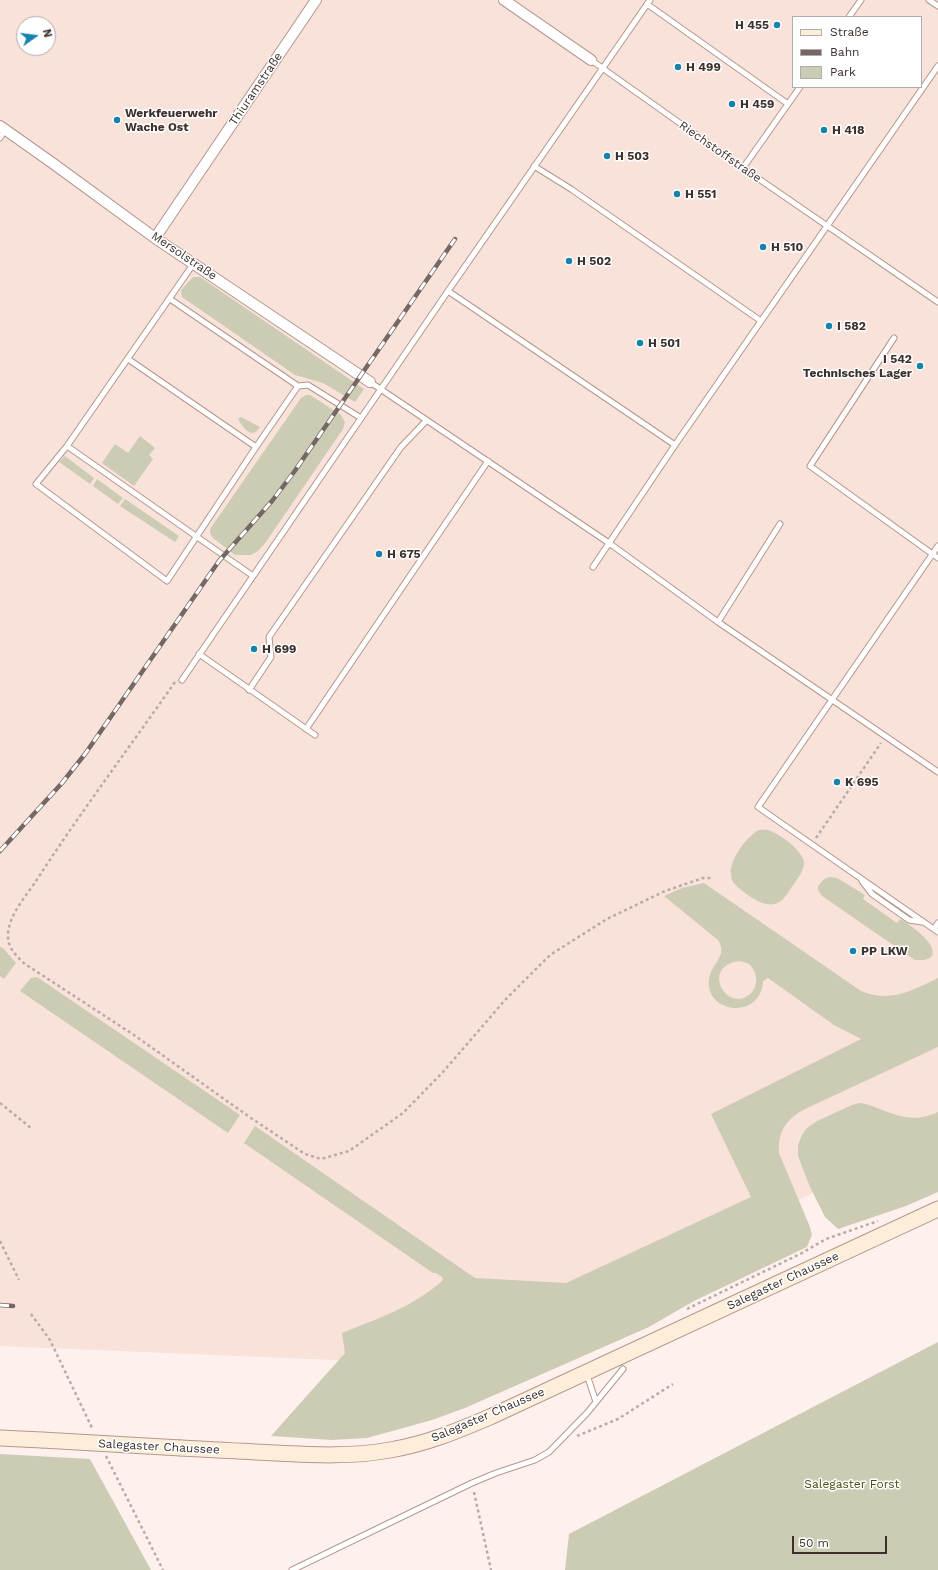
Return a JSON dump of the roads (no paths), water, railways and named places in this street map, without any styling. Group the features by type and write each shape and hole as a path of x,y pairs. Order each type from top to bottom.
{"main road":[{"name":"Salegaster Chaussee","path":"0,1438 326,1456 362,1454 390,1450 432,1440 457,1431 938,1209"}],"street":[{"name":"Thiuramstraße","path":"156,238 316,0"},
{"name":"Riechstoffstraße","path":"504,0 591,60"},
{"name":"Mersolstraße","path":"2,131 51,162 156,238 368,380"}],"lane":[{"path":"850,16 861,0"},
{"path":"929,0 938,6"},
{"path":"182,680 601,68 648,2 788,104"},
{"name":"Riechstoffstraße","path":"591,60 826,226 938,302"},
{"path":"593,566 826,226 938,66"},
{"path":"743,168 799,88"},
{"path":"534,166 571,189 761,321"},
{"path":"194,263 67,446 36,484 167,581 298,386"},
{"path":"448,291 675,445"},
{"path":"170,299 298,386 308,385 361,418"},
{"path":"894,338 810,466 938,558"},
{"path":"128,359 256,447"},
{"path":"368,380 426,421 609,543 718,622 938,772"},
{"path":"249,690 271,657 269,637 401,448 426,421"},
{"path":"67,446 253,576"},
{"path":"306,729 488,461"},
{"path":"718,622 780,524"},
{"path":"938,546 758,807 936,931 938,924"},
{"path":"199,654 315,735"},
{"path":"859,876 872,894 897,912 909,920 925,923"},
{"path":"292,1570 472,1483 535,1460 549,1452 562,1441 623,1369"},
{"path":"585,1372 596,1402"}],"railway":[{"path":"0,851 62,783 85,754 219,561 272,501 294,472 455,239"},
{"path":"0,1305 13,1306"}],"place":[{"name":"H 455","path":"777,25"},
{"name":"H 499","path":"678,67"},
{"name":"H 459","path":"732,104"},
{"name":"Werkfeuerwehr Wache Ost","path":"117,120"},
{"name":"H 418","path":"824,130"},
{"name":"H 503","path":"607,156"},
{"name":"H 551","path":"677,194"},
{"name":"H 510","path":"763,247"},
{"name":"H 502","path":"569,261"},
{"name":"I 582","path":"829,326"},
{"name":"H 501","path":"640,343"},
{"name":"I 542 Technisches Lager","path":"920,366"},
{"name":"H 675","path":"379,554"},
{"name":"H 699","path":"254,649"},
{"name":"K 695","path":"837,782"},
{"name":"PP LKW","path":"853,951"}],"park label":[{"name":"Salegaster Forst","path":"852,1484"}]}
